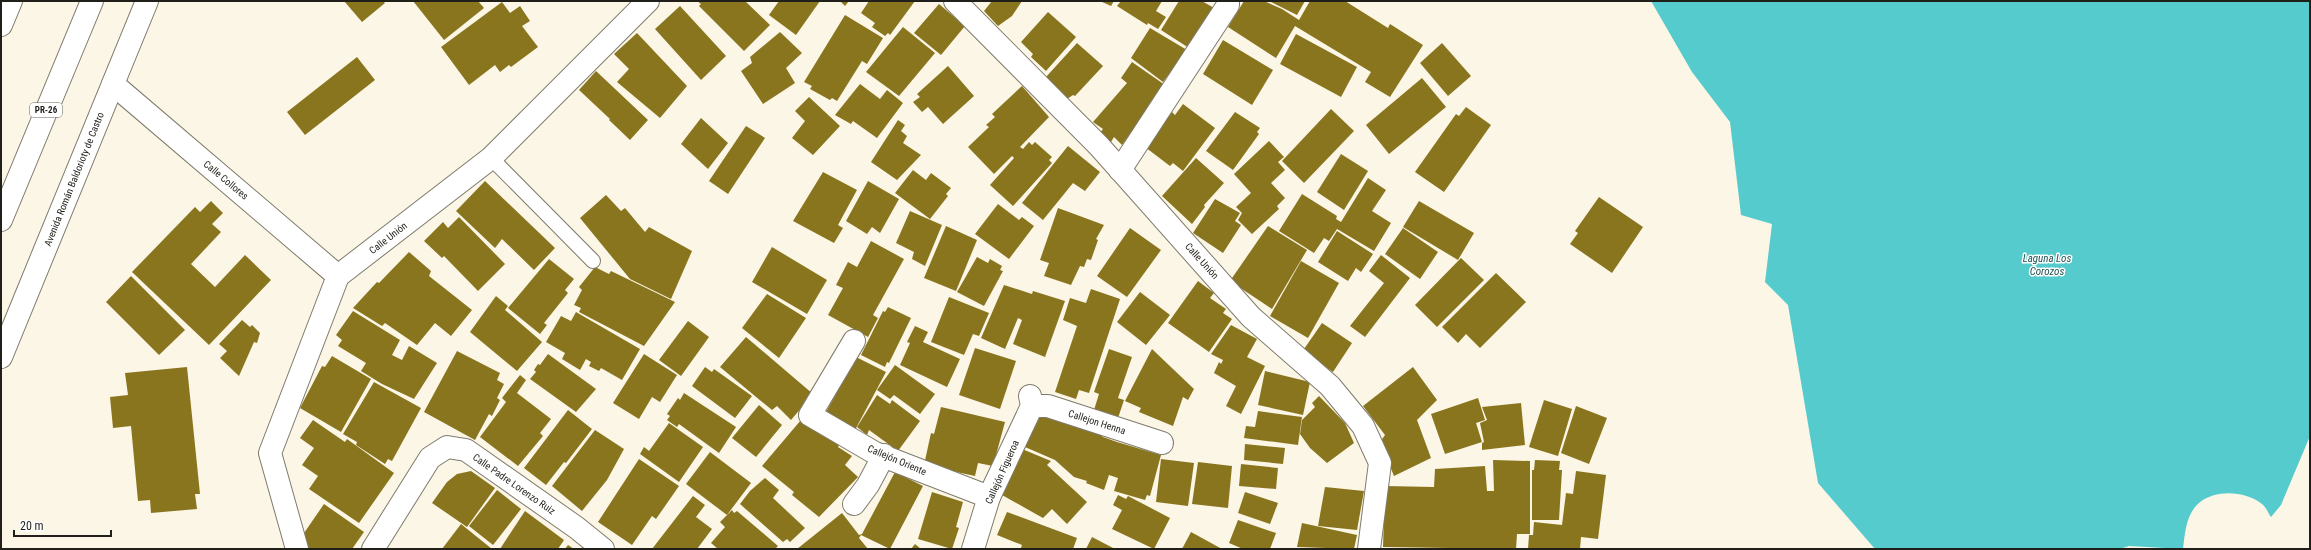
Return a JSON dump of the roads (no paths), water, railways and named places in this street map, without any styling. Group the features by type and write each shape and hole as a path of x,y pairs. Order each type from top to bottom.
{"main road":[{"path":"1,25 11,1"},
{"name":"PR-26","path":"1,220 92,1"},
{"name":"Avenida Román Baldorioty de Castro","path":"1,357 147,1"},
{"name":"Calle Unión","path":"338,276 491,158 648,1"},
{"name":"Calle Unión","path":"955,1 1099,146 1251,317 1330,386 1363,426 1380,463 1369,549"},
{"path":"1120,170 1224,12 1228,5 1228,1"},
{"name":"Calle Collores","path":"113,84 338,276"},
{"path":"297,549 270,453 338,276"},
{"name":"Callejón Oriente","path":"854,341 810,415 884,455 989,497"},
{"name":"Callejon Henna","path":"1031,401 1162,443"},
{"name":"Callejón Figueroa","path":"973,549 989,497 1031,401"},
{"name":"Calle Padre Lorenzo Ruiz","path":"373,549 430,458 447,447 466,450 577,528 603,549"},
{"path":"854,504 868,485 884,455"}],"lane":[{"path":"491,158 593,261"}],"water":[{"name":"Laguna Los Corozos","path":"1651,1 2310,1 2310,436 2281,505 2271,517 2262,504 2247,496 2230,493 2214,495 2206,498 2195,507 2191,513 2183,549 2129,546 2120,549 1875,549 1818,483 1788,305 1765,282 1772,224 1741,215 1730,122 1692,72"}]}
